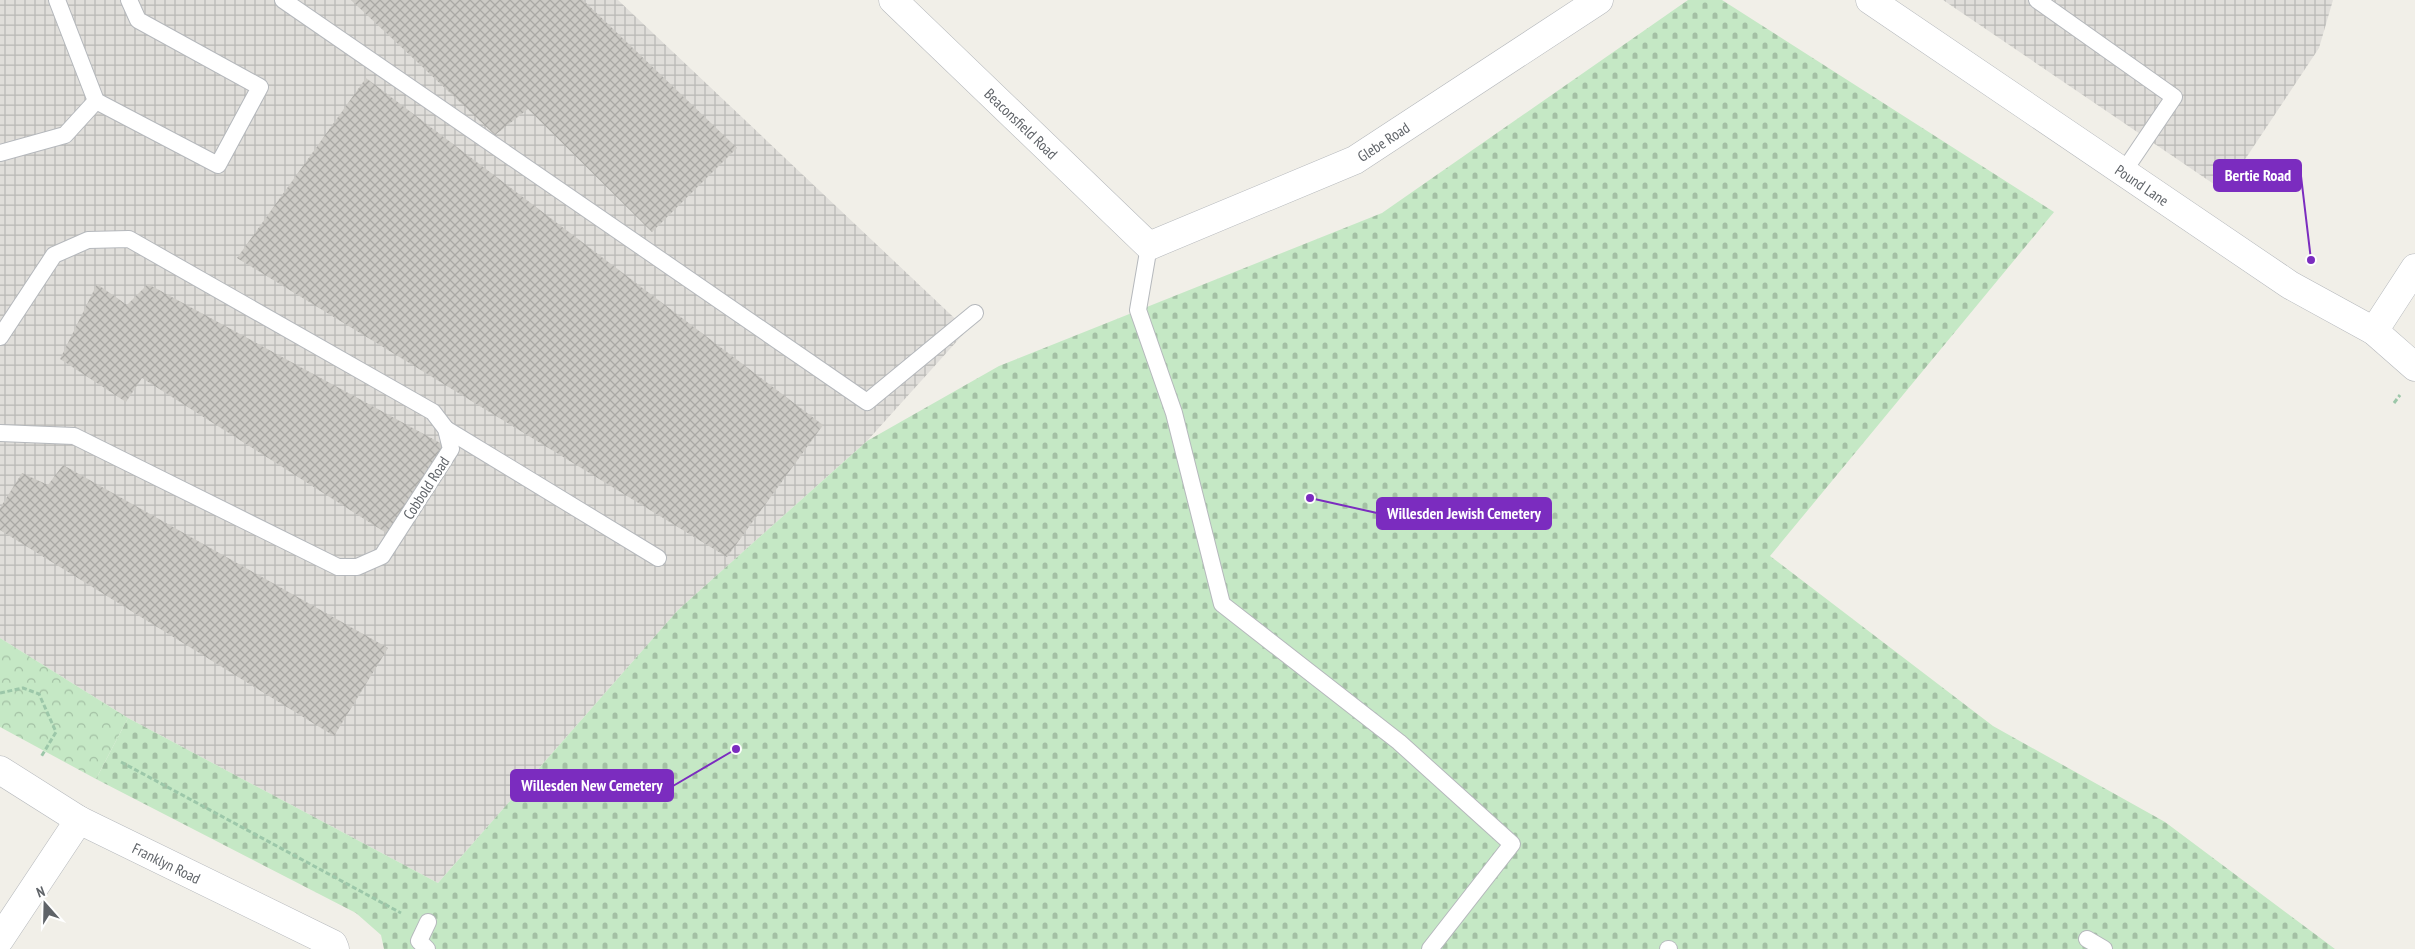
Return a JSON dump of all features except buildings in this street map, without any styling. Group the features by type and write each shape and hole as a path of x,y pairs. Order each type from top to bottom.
{"street":[{"name":"Beaconsfield Road","path":"892,0 1149,246"},
{"name":"Glebe Road","path":"1149,246 1355,160 1599,0"},
{"name":"Pound Lane","path":"1870,0 2290,285 2374,332 2415,367"},
{"path":"2374,332 2415,268"},
{"name":"Franklyn Road","path":"0,770 79,820 333,944 335,949"},
{"path":"0,939 79,820"}],"lane":[{"path":"57,0 96,101 218,166 260,87 138,20 130,0"},
{"path":"283,0 867,402 975,313"},
{"path":"2037,0 2174,98 2124,171"},
{"path":"0,153 66,135 96,101"},
{"path":"0,338 54,255 88,240 128,239 433,412 446,429 658,558"},
{"path":"1149,246 1138,310 1174,413 1222,604 1399,742 1512,844 1430,949"},
{"name":"Cobbold Road","path":"0,433 74,436 338,567 357,567 382,556 388,548 451,449 446,429"},
{"path":"427,924 419,941 428,949"},
{"path":"2087,939 2104,949"}],"path":[{"path":"2394,402 2400,395"},
{"path":"0,693 23,688 39,694 56,732 45,752"},
{"path":"121,762 427,924"}],"shaded area":[{"path":"0,0 618,0 967,330 867,441 678,610 438,883 128,718 0,638"},
{"path":"1943,0 2333,0 2319,48 2224,191"}],"green space":[{"path":"1688,0 1722,0 2054,212 1770,556 1993,726 2165,822 2335,949 384,949 381,935 356,913 96,779 128,718 438,883 678,610 867,441 999,366 1382,213"},
{"path":"0,638 128,718 96,779 0,727"}],"place":[{"name":"Bertie Road","path":"2311,260"},
{"name":"Willesden Jewish Cemetery","path":"1310,498"},
{"name":"Willesden New Cemetery","path":"736,749"}]}
